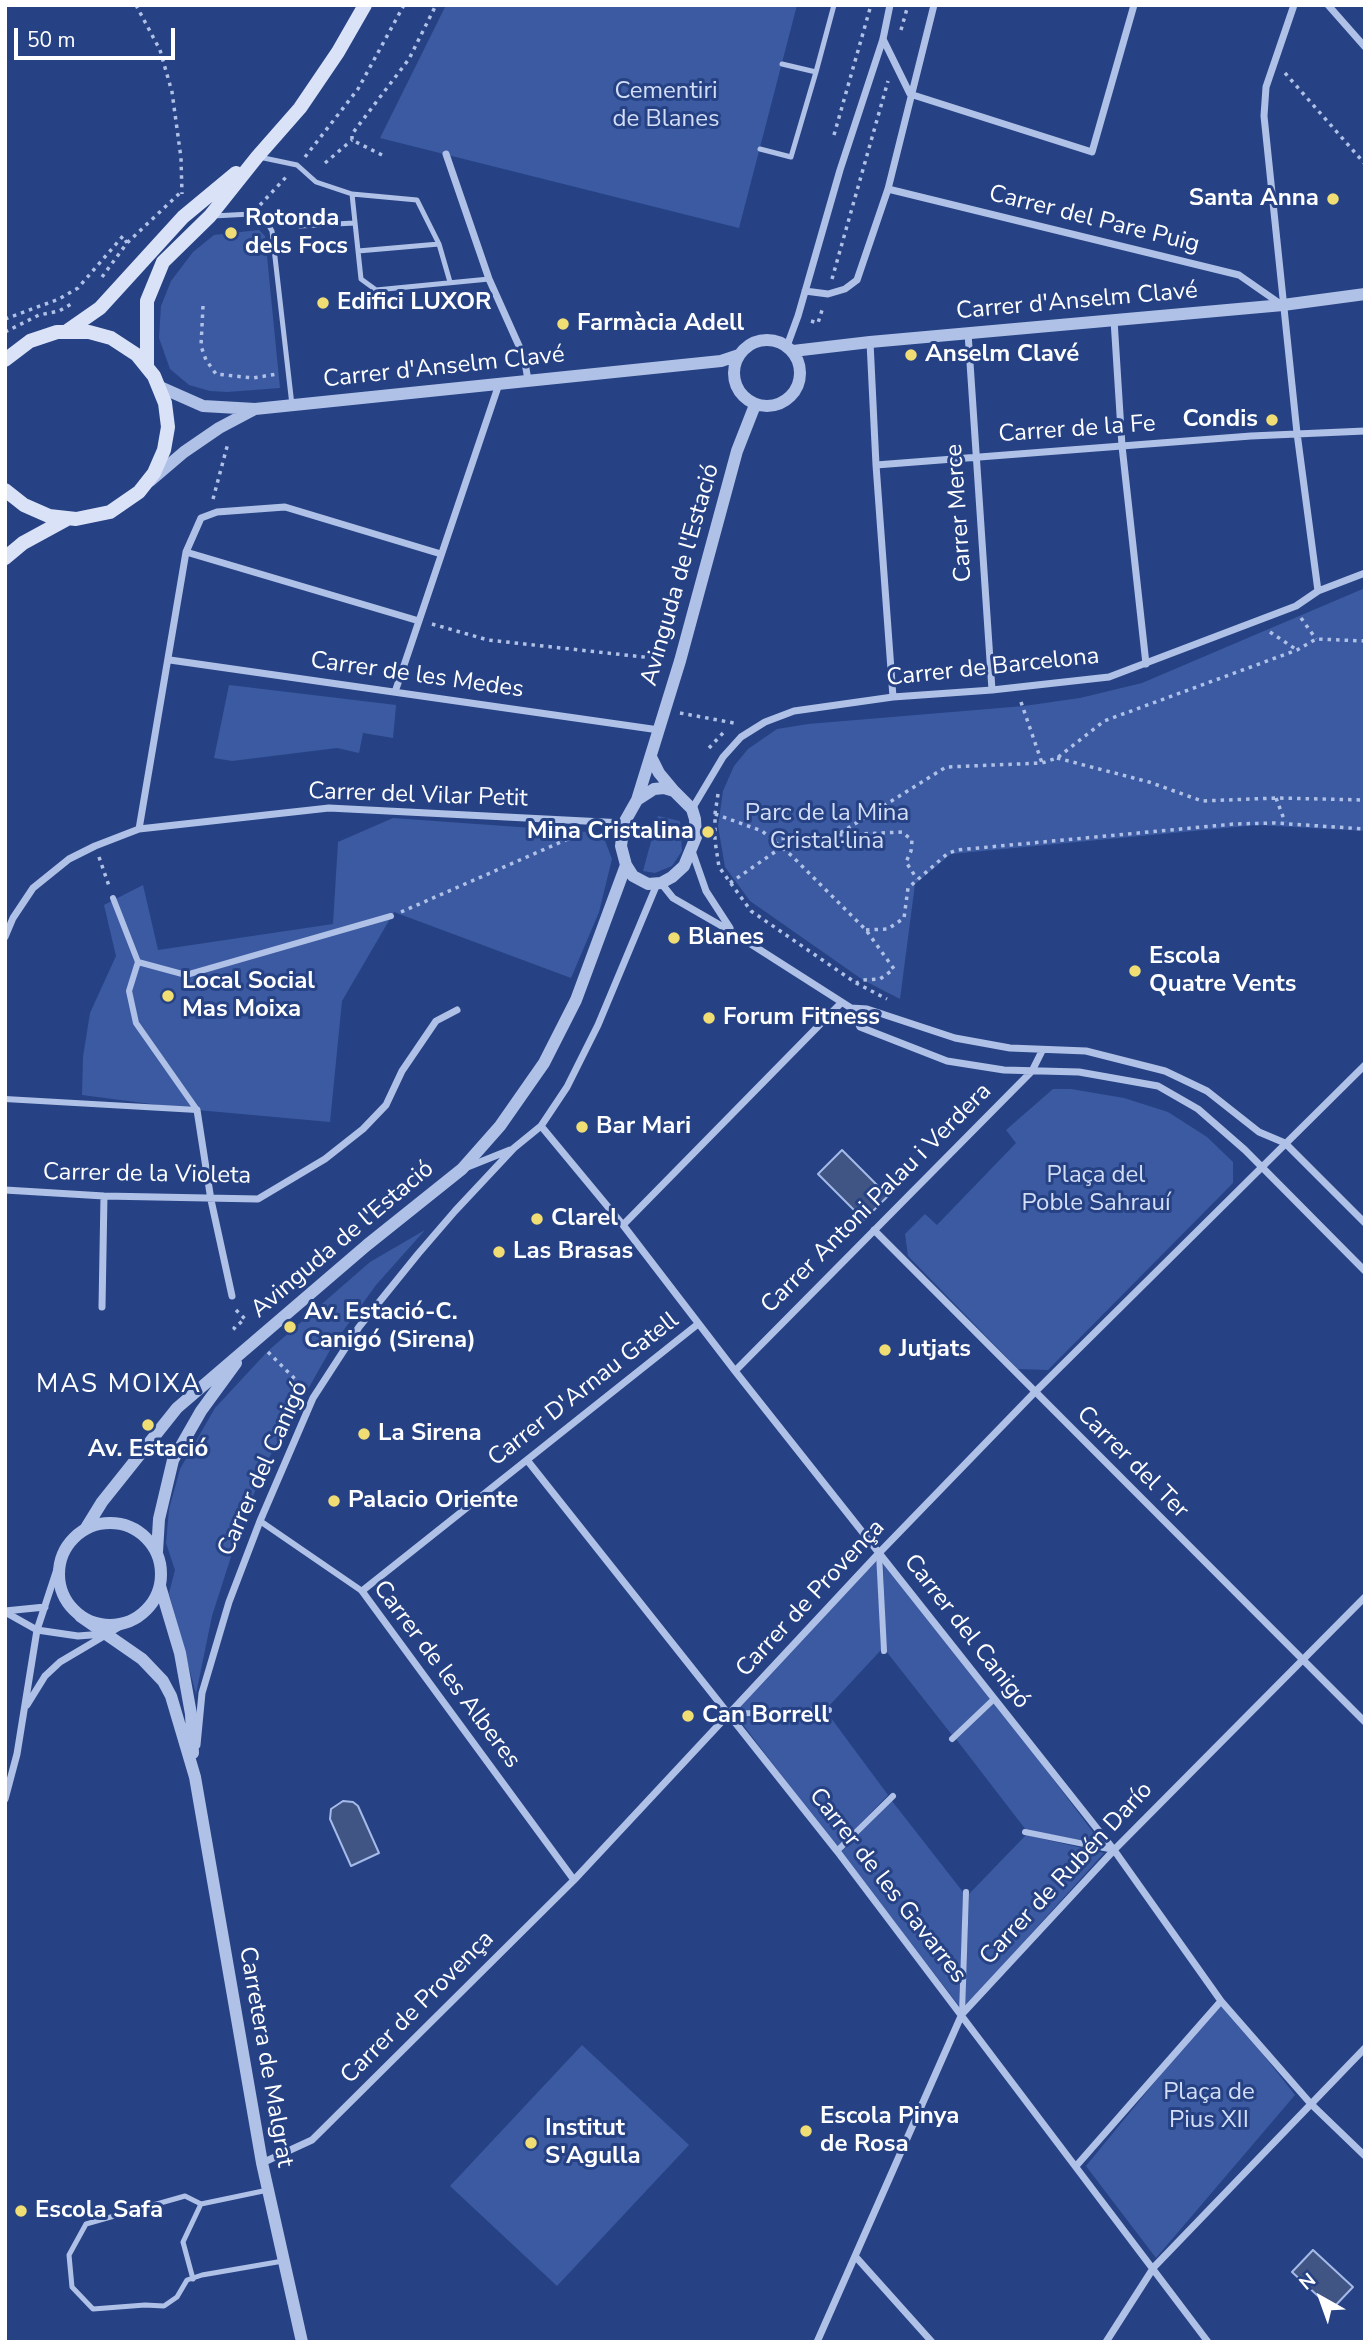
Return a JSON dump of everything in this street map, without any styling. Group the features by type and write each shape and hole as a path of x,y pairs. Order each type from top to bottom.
{"main road":[{"path":"147,366 146,301 163,262 210,216 257,156 300,108 338,52 365,5"},
{"path":"67,331 100,308 183,217 257,156"},
{"path":"5,360 30,341 48,334 89,332 111,338 131,350 147,366 160,387 167,418 166,443 158,466 145,486 110,512 93,517 67,519 32,509 5,490"},
{"path":"5,558 23,543 67,519"}],"street":[{"path":"739,355 734,374 743,396 755,405 779,404 792,395 800,381 800,365 790,348 883,39 890,5"},
{"path":"805,291 828,294 845,289 857,279 888,189 934,5"},
{"path":"883,39 910,94 1092,152 1134,5"},
{"path":"1294,5 1263,102 1297,433 1318,591"},
{"path":"1328,5 1365,47"},
{"path":"446,154 489,279 524,357 528,380"},
{"name":"Carrer del Pare Puig","path":"888,189 1239,275 1283,305"},
{"name":"Carrer d'Anselm Clavé","path":"160,387 203,406 255,409 721,361 739,355 746,347 765,339 776,340 790,348 870,342 1283,305 1365,294"},
{"path":"1114,320 1122,446 1146,664"},
{"name":"Carrer Merce","path":"968,333 992,690"},
{"path":"870,342 893,697"},
{"path":"721,361 734,374"},
{"path":"396,692 499,384"},
{"name":"Avinguda de l'Estació","path":"637,800 680,661 737,451 755,405"},
{"name":"Carrer d'Anselm Clavé","path":"145,486 184,452 255,409"},
{"name":"Carrer de la Fe","path":"876,466 975,456 1297,433 1365,431"},
{"path":"139,829 170,660 186,552 201,518 217,512 285,507 441,554"},
{"path":"186,552 419,621"},
{"name":"Carrer de Barcelona","path":"692,809 723,757 741,737 765,722 794,711 893,697 992,690 1109,677 1296,606 1318,591 1365,573"},
{"name":"Carrer de les Medes","path":"170,660 659,730"},
{"path":"651,757 659,773 692,809 696,837 684,866 672,877 659,884 641,882 626,865 621,846 624,823 637,800 654,789 674,791"},
{"name":"Carrer del Vilar Petit","path":"5,937 13,918 33,888 69,859 139,829 329,808 624,823"},
{"path":"692,852 706,891 732,932"},
{"name":"Avinguda de l'Estació","path":"86,1528 102,1502 177,1408 462,1169 500,1126 544,1063 576,1000 626,865"},
{"path":"659,884 673,898 851,1008 867,1009 955,1038 1010,1048 1086,1051 1165,1071 1207,1091 1259,1132 1285,1143 1365,1223"},
{"name":"Carrer del Canigó","path":"195,1777 202,1693 229,1602 260,1521 313,1398 359,1327 447,1219 514,1148 541,1126 567,1087 598,1024 659,884"},
{"path":"113,898 138,962 129,991 136,1023 197,1110 211,1200 232,1296"},
{"path":"138,962 186,975 391,916"},
{"path":"623,1225 841,1003"},
{"path":"851,1008 860,1027 947,1061 1004,1070 1079,1072 1157,1086 1198,1110 1245,1150 1365,1271"},
{"name":"Carrer de la Violeta","path":"5,1190 211,1200 258,1199 325,1159 363,1129 386,1105 402,1071 436,1021 457,1010"},
{"name":"Carrer Antoni Palau i Verdera","path":"735,1371 1032,1071 1042,1051"},
{"name":"Carrer de Provença","path":"262,2163 312,2140 574,1880 879,1553 1034,1393 1365,1065"},
{"path":"5,1099 197,1110"},
{"name":"Carrer del Canigó","path":"541,1126 623,1225 698,1324 1114,1850 1221,2001 1311,2104 1365,2156"},
{"name":"Avinguda de l'Estació","path":"462,1169 514,1148"},
{"path":"102,1307 104,1196"},
{"name":"Carrer del Ter","path":"874,1230 1365,1722"},
{"name":"Carrer D'Arnau Gatell","path":"362,1591 698,1324"},
{"name":"Avinguda de l'Estació","path":"156,1552 161,1508 173,1460 201,1411 252,1343"},
{"name":"Carrer de les Gavarres","path":"527,1460 837,1851 1077,2165 1208,2342"},
{"name":"Carrer de les Alberes","path":"260,1521 362,1591 574,1880"},
{"path":"5,1799 25,1709 37,1630 65,1549 74,1537 86,1528 110,1523 134,1528 147,1538 156,1552 161,1569 160,1586 154,1600 144,1612 60,1662 45,1676 25,1709"},
{"path":"879,1553 884,1651"},
{"path":"59,1563 58,1578 62,1593 69,1606 80,1616 96,1623 114,1625 131,1620"},
{"name":"Carretera de Malgrat","path":"160,1586 180,1653 191,1714 195,1777 262,2163 302,2342"},
{"name":"Carrer de Rubén Darío","path":"817,2342 962,2014 1114,1850 1365,1597"},
{"path":"5,1612 45,1607"},
{"path":"5,1612 37,1630 78,1636 108,1634"},
{"name":"Carretera de Malgrat","path":"80,1616 142,1659 163,1681 171,1696 195,1777"},
{"path":"952,1739 994,1699"},
{"path":"729,1714 829,1710"},
{"path":"837,1851 893,1796"},
{"path":"1025,1832 1114,1850"},
{"path":"962,2014 966,1892"},
{"path":"1077,2165 1221,2001"},
{"path":"1106,2342 1154,2267 1365,2048"},
{"path":"855,2256 932,2342"}],"lane":[{"path":"760,149 791,157 834,5"},
{"path":"782,64 816,72"},
{"path":"257,156 297,165 316,182 352,194 417,200 439,244 450,282"},
{"path":"352,194 361,279 376,290 489,279"},
{"path":"210,216 251,214 265,219 272,232 292,405"},
{"path":"300,226 354,223"},
{"path":"358,251 439,244"},
{"path":"268,2190 201,2204 185,2196 86,2224 69,2255 72,2287 93,2309 164,2306 177,2297 187,2280 192,2278 284,2261"},
{"path":"192,2278 183,2242 201,2204"}],"path":[{"path":"136,5 160,50 172,92 181,158 183,217"},
{"path":"251,214 297,165 358,89 404,5"},
{"path":"325,163 352,140 352,134 409,59 436,5"},
{"path":"818,323 908,5"},
{"path":"1274,61 1365,164"},
{"path":"352,140 382,155"},
{"path":"100,280 127,243 182,191"},
{"path":"5,319 59,299 78,288 123,236 127,243"},
{"path":"5,332 38,315 59,311 77,301"},
{"path":"203,306 201,346 206,360 216,374 253,378 288,372"},
{"path":"209,515 235,419"},
{"path":"1296,606 1316,639"},
{"path":"419,621 488,639 680,661"},
{"path":"1253,623 1272,632 1297,650"},
{"path":"837,835 946,767 1042,763 1057,758 1104,721 1297,650 1316,639 1365,641"},
{"path":"1009,703 1021,702 1042,763"},
{"path":"664,710 735,724"},
{"path":"1057,758 1149,782 1202,801 1276,798 1365,800"},
{"path":"719,792 715,814 719,867 751,911 856,983 896,1004"},
{"path":"1358,800 1365,793"},
{"path":"1276,798 1285,823"},
{"path":"715,814 762,831 773,839 866,930 894,969 880,979 856,983"},
{"path":"391,916 608,822"},
{"path":"866,930 888,929 904,918 908,888 947,854 957,850 1192,827 1285,823 1365,829"},
{"path":"773,839 902,832 912,840 906,862 917,879"},
{"path":"95,846 113,898"},
{"path":"730,883 782,847"}],"green space":[{"name":"Cementiri de Blanes","path":"446,5 797,5 739,228 380,138"},
{"path":"259,230 265,236 280,388 227,392 189,385 170,369 159,338 161,306 171,281 193,252 214,235"},
{"name":"Parc de la Mina Cristal·lina","path":"1365,588 1365,831 1257,825 951,854 915,884 900,999 863,980 750,901 725,867 718,826 723,791 734,766 748,749 777,729 808,724 1024,706 1080,698 1142,683"},
{"path":"229,685 396,705 393,738 363,733 359,753 337,748 232,761 214,758"},
{"path":"658,816 680,821 682,851 672,866 655,873 643,871"},
{"path":"393,818 602,833 612,859 599,912 571,978 394,912 342,1001 330,1122 197,1110 82,1095 83,1057 90,1013 116,956 104,905 143,885 158,950 333,924 338,842"},
{"name":"Plaça del Poble Sahrauí","path":"1053,1089 1071,1089 1124,1098 1168,1112 1207,1137 1233,1162 1233,1183 1048,1370 1018,1369 908,1256 905,1234 925,1214 937,1225 1016,1143 1006,1130"},
{"path":"425,1230 376,1285 333,1345 265,1465 237,1538 212,1616 196,1694 169,1593 175,1570 166,1543 169,1509 180,1469 215,1408 268,1351 370,1262"},
{"path":"877,1560 881,1650 828,1707 734,1711"},
{"path":"883,1561 991,1698 952,1735 886,1651"},
{"path":"995,1702 1102,1844 1026,1830 956,1739"},
{"path":"828,1714 888,1795 837,1848 738,1718"},
{"path":"892,1801 963,1892 960,2007 841,1852"},
{"path":"1026,1835 1104,1853 965,2007 969,1894"},
{"name":"Plaça de Pius XII","path":"1221,2001 1295,2095 1156,2258 1086,2166"},
{"path":"582,2045 689,2145 557,2286 450,2186"}],"shaded area":[{"path":"842,1150 888,1196 864,1220 818,1174"},
{"path":"343,1801 353,1802 358,1806 379,1853 351,1866 330,1819 331,1809"},
{"path":"1313,2250 1353,2287 1332,2309 1292,2272"}],"place":[{"name":"Santa Anna","path":"1333,199"},
{"name":"Rotonda dels Focs","path":"231,233"},
{"name":"Edifici LUXOR","path":"323,303"},
{"name":"Farmàcia Adell","path":"563,324"},
{"name":"Anselm Clavé","path":"911,355"},
{"name":"Condis","path":"1272,420"},
{"name":"Mina Cristalina","path":"708,832"},
{"name":"Blanes","path":"674,938"},
{"name":"Escola Quatre Vents","path":"1135,971"},
{"name":"Local Social Mas Moixa","path":"168,996"},
{"name":"Forum Fitness","path":"709,1018"},
{"name":"Bar Mari","path":"582,1127"},
{"name":"Clarel","path":"537,1219"},
{"name":"Las Brasas","path":"499,1252"},
{"name":"Av. Estació-C. Canigó (Sirena)","path":"290,1327"},
{"name":"Jutjats","path":"885,1350"},
{"name":"Av. Estació","path":"148,1425"},
{"name":"La Sirena","path":"364,1434"},
{"name":"Palacio Oriente","path":"334,1501"},
{"name":"Can Borrell","path":"688,1716"},
{"name":"Escola Pinya de Rosa","path":"806,2131"},
{"name":"Institut S'Agulla","path":"531,2143"},
{"name":"Escola Safa","path":"21,2211"}],"district":[{"name":"MAS MOIXA","path":"119,1386"}]}
